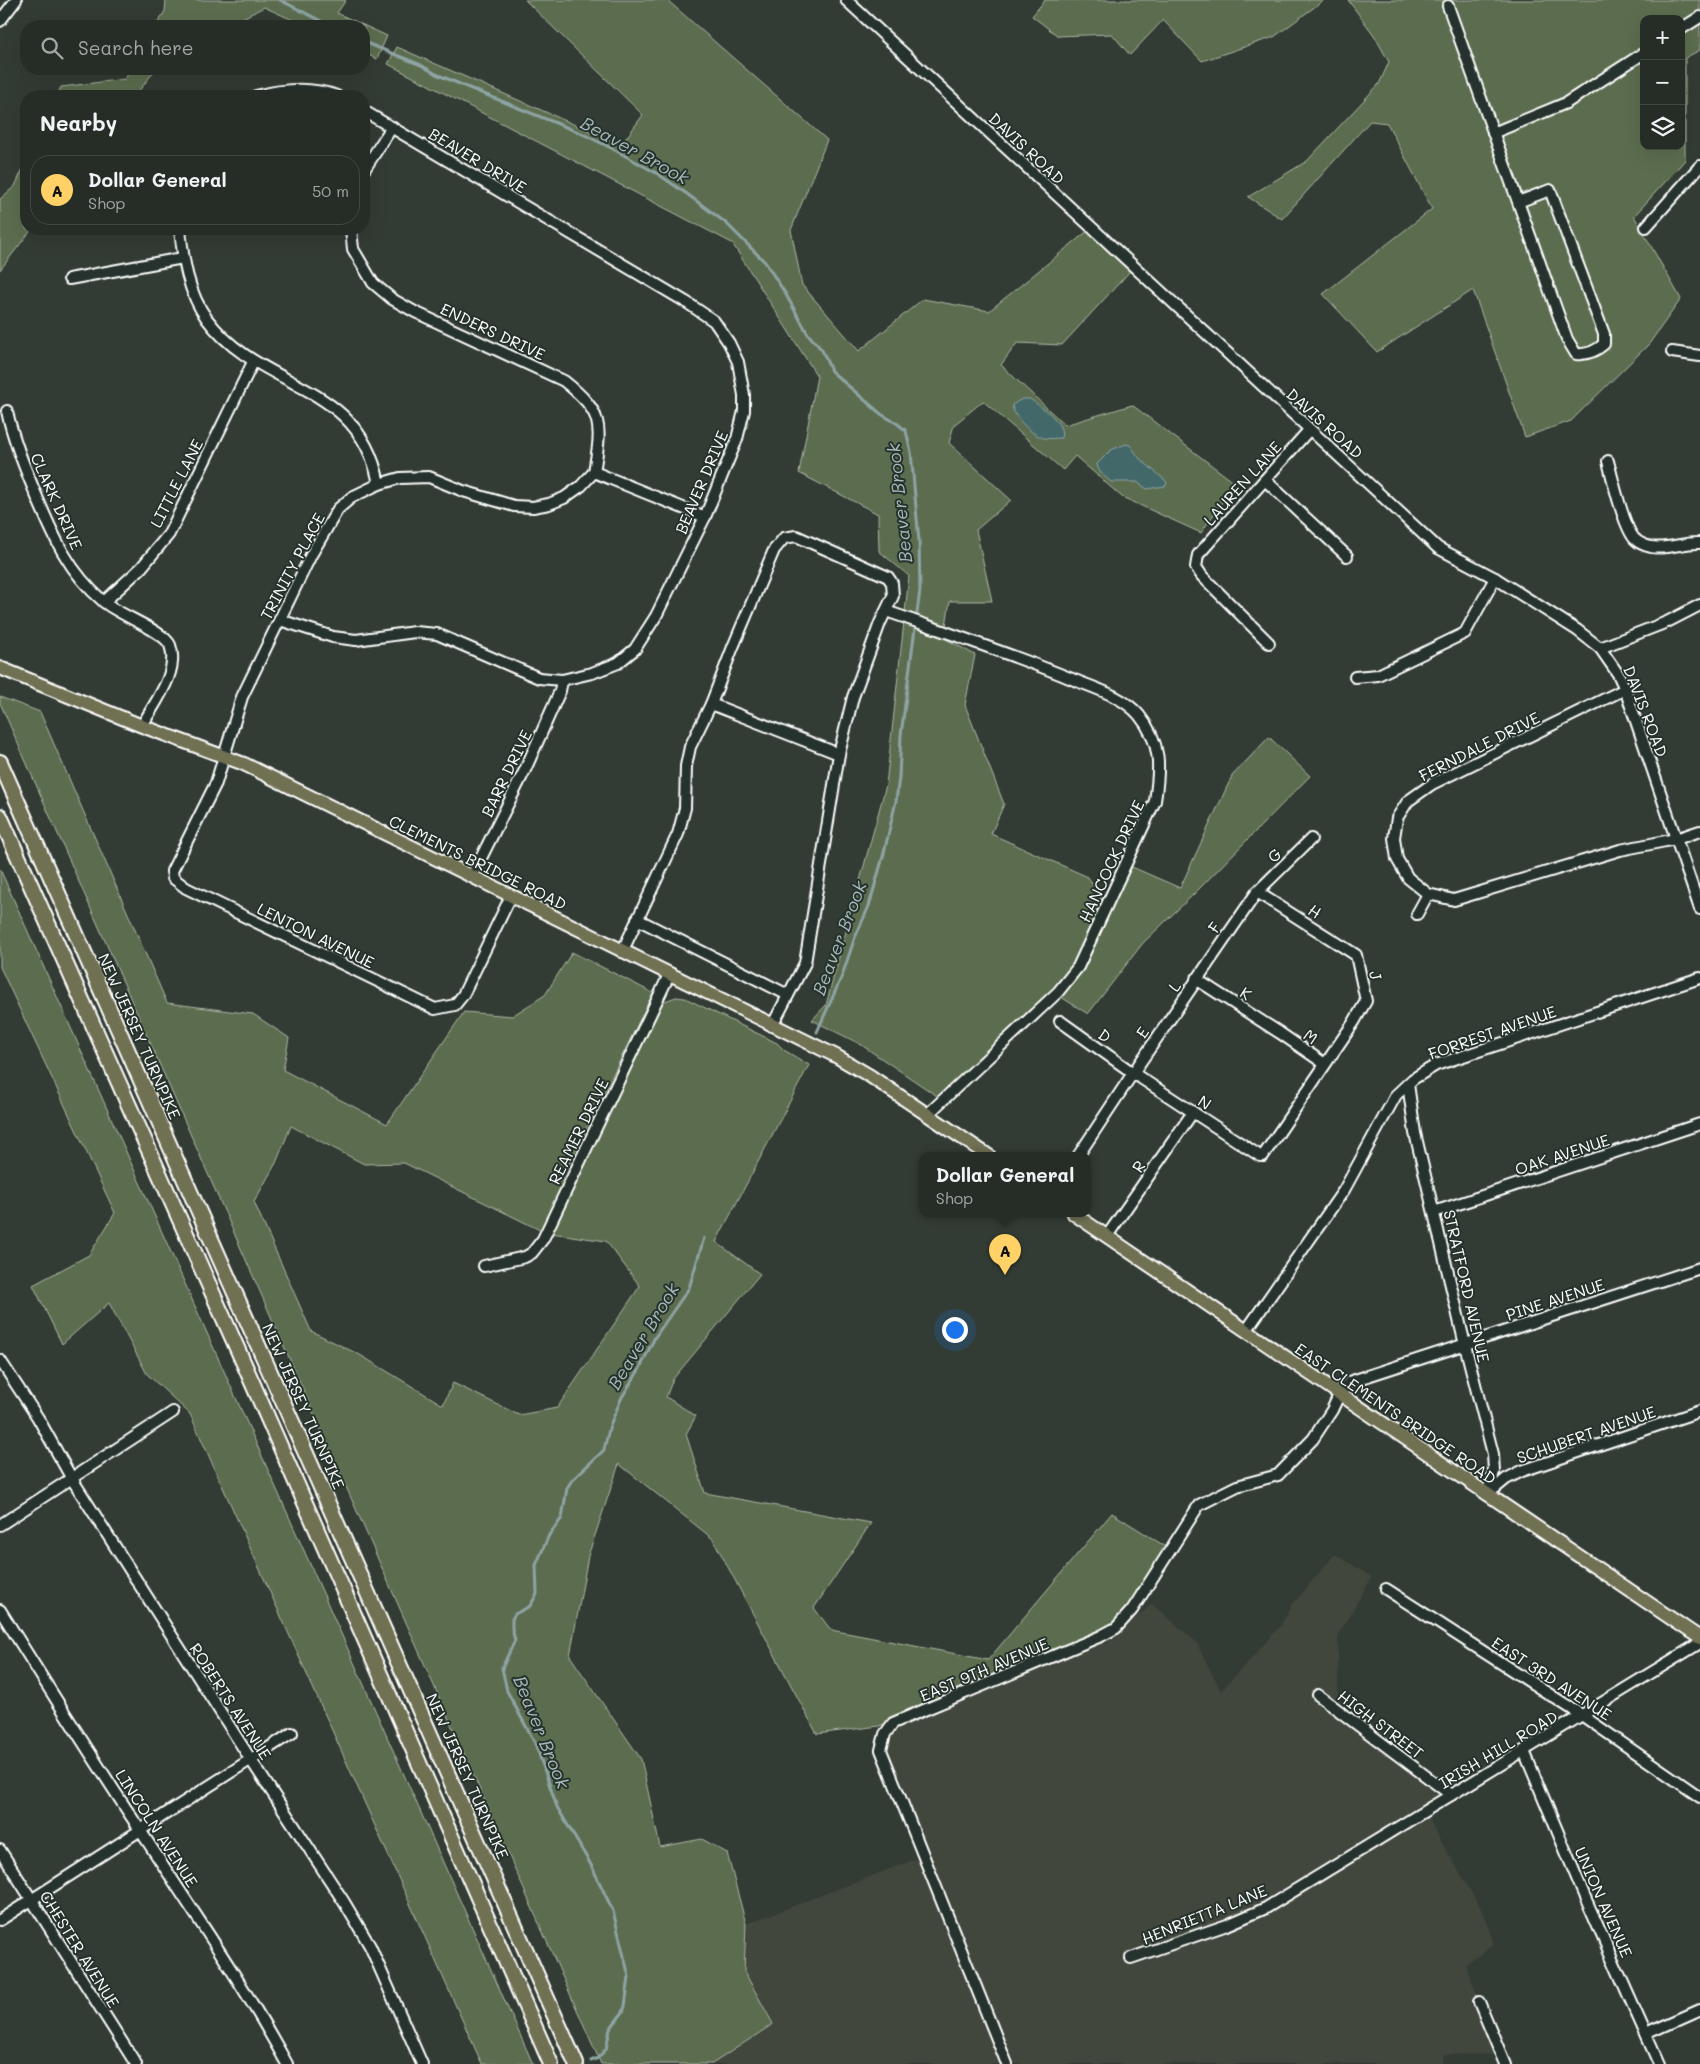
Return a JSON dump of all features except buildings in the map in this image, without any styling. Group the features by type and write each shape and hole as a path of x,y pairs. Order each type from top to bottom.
{"highway":[{"name":"NEW JERSEY TURNPIKE","path":"0,762 576,2064"},
{"path":"0,816 245,1366 551,2064"}],"main road":[{"name":"CLEMENTS BRIDGE ROAD","path":"0,668 142,726 244,764 836,1056 928,1114"},
{"path":"928,1114 983,1152"},
{"name":"EAST CLEMENTS BRIDGE ROAD","path":"1078,1217 1700,1638"}],"street":[{"path":"0,21 16,0"},
{"name":"DAVIS ROAD","path":"846,0 1438,548 1495,578 1577,630 1600,648 1618,674 1625,689 1700,909"},
{"path":"1448,6 1493,133 1567,339 1576,354 1584,355 1598,350 1604,344 1604,334 1550,190 1518,202"},
{"path":"1685,26 1700,17"},
{"path":"1493,133 1566,103 1640,56"},
{"path":"286,90 302,88 311,90"},
{"name":"BEAVER DRIVE","path":"280,620 333,637 356,640 416,632 437,634 539,678 562,680 592,673 618,663 635,649 656,616 705,517 737,439 744,411 744,395 738,362 729,343 714,321 686,302 370,114"},
{"path":"370,161 392,126"},
{"path":"1646,226 1700,166"},
{"path":"181,235 183,258 192,290 207,318 234,348 253,362 320,397 346,418 370,450 376,466 379,484"},
{"name":"ENDERS DRIVE","path":"352,235 354,249 373,283 392,299 415,312 557,378 580,394 591,408 598,422 600,436 594,472"},
{"path":"69,278 183,258"},
{"path":"1672,352 1700,356"},
{"name":"LITTLE LANE","path":"104,602 141,568 169,534 253,362"},
{"name":"CLARK DRIVE","path":"7,411 14,440 54,540 74,572 104,602 126,617 164,637 170,645 172,658 170,675 142,726"},
{"name":"LAUREN LANE","path":"1269,643 1202,576 1196,567 1198,555 1309,430"},
{"path":"1608,462 1627,525 1636,540 1651,547 1665,547 1690,542 1700,543"},
{"path":"594,472 705,517"},
{"name":"TRINITY PLACE","path":"173,878 173,865 216,783 242,697 311,555 338,509 352,497 379,484 400,478 429,478 463,491 514,506 533,507 564,498 581,486 594,472"},
{"path":"1265,480 1347,556"},
{"path":"622,952 678,834 685,808 685,774 690,747 711,704 774,550 784,538 796,536 888,577 892,582 893,596 853,697 838,754 805,963 772,1026"},
{"path":"1355,677 1378,675 1465,633 1495,578"},
{"path":"1600,648 1667,622 1700,605"},
{"name":"HANCOCK DRIVE","path":"886,611 1038,665 1114,696 1138,714 1158,748 1158,780 1155,801 1078,967 1058,992 928,1114"},
{"name":"BARR DRIVE","path":"472,876 525,770 560,691 562,680"},
{"name":"FERNDALE DRIVE","path":"1625,689 1432,784 1408,801 1397,818 1394,838 1397,859 1408,878 1428,894 1454,900 1620,850 1676,839 1700,831"},
{"path":"711,704 838,754"},
{"name":"G","path":"1257,892 1311,839"},
{"name":"LENTON AVENUE","path":"173,878 186,888 435,1009 455,1006 463,995 512,896"},
{"name":"H","path":"1257,892 1356,955"},
{"name":"F","path":"1196,979 1257,892"},
{"path":"1417,914 1428,894"},
{"path":"637,919 788,995"},
{"name":"J","path":"1325,1064 1366,1001 1356,955"},
{"name":"REAMER DRIVE","path":"484,1266 525,1257 543,1239 669,975"},
{"name":"FORREST AVENUE","path":"1246,1331 1344,1190 1396,1096 1413,1078 1436,1065 1700,978"},
{"name":"L","path":"1177,1008 1196,979"},
{"name":"K","path":"1196,979 1280,1033"},
{"name":"E","path":"1133,1073 1177,1008"},
{"name":"D","path":"1060,1021 1133,1073"},
{"name":"M","path":"1280,1033 1325,1064"},
{"name":"N","path":"1133,1073 1260,1156 1263,1156 1325,1064"},
{"path":"1081,1152 1133,1073"},
{"name":"STRATFORD AVENUE","path":"1408,1084 1415,1133 1493,1454 1494,1472 1487,1495"},
{"name":"R","path":"1107,1236 1193,1112"},
{"name":"OAK AVENUE","path":"1434,1212 1700,1124"},
{"name":"PINE AVENUE","path":"1339,1394 1349,1382 1700,1268"},
{"name":"ROBERTS AVENUE","path":"0,1360 38,1418 72,1480 250,1760 344,1902 370,1946 422,2064"},
{"name":"EAST 9TH AVENUE","path":"1007,2064 881,1750 885,1734 893,1723 1116,1628 1132,1610 1199,1505 1237,1486 1278,1475 1313,1438 1332,1410 1339,1394"},
{"name":"SCHUBERT AVENUE","path":"1487,1495 1506,1479 1522,1471 1700,1411"},
{"path":"0,1525 72,1480 172,1412"},
{"name":"EAST 3RD AVENUE","path":"1386,1589 1583,1716 1700,1796"},
{"name":"LINCOLN AVENUE","path":"0,1610 267,2028 287,2064"},
{"name":"IRISH HILL ROAD","path":"1388,1833 1700,1643"},
{"name":"HIGH STREET","path":"1318,1695 1451,1795"},
{"path":"0,1920 292,1733"},
{"name":"UNION AVENUE","path":"1524,1751 1584,1895 1659,2064"},
{"name":"HENRIETTA LANE","path":"1131,1958 1227,1925 1266,1908 1388,1833"},
{"name":"CHESTER AVENUE","path":"0,1850 136,2064"},
{"path":"1479,2002 1505,2064"},
{"path":"1646,2034 1700,2010"}],"shaded area":[{"path":"1335,1554 1372,1577 1338,1635 1338,1713 1454,1795 1426,1815 1482,1911 1494,1944 1465,1965 1503,2055 1443,2054 1443,2064 712,2064 773,2024 744,1971 746,1924 932,1853 901,1802 879,1726 1103,1638 1105,1645 1152,1604 1196,1642 1221,1691 1280,1627 1293,1604"}],"green space":[{"path":"166,0 346,0 337,13 352,20 293,20 264,7 239,20 160,20 165,11"},
{"path":"525,0 667,0 827,140 791,230 802,285 859,351 923,299 989,311 1090,229 1132,269 1062,345 1017,343 1001,365 1065,425 1132,405 1235,483 1201,533 1122,497 1075,456 1063,470 983,401 954,425 949,443 1011,500 976,530 992,601 950,601 944,638 975,655 965,705 1004,804 991,834 1088,877 1109,911 1132,867 1180,888 1232,776 1269,737 1310,776 1143,943 1088,1014 1053,992 943,1100 860,1044 812,1020 826,1005 886,785 909,576 879,551 878,514 799,473 817,376 732,243 388,64 397,47 621,145 643,115"},
{"path":"1045,0 1324,0 1274,37 1202,61 1163,20 1130,55 1112,34 1058,36 1032,16"},
{"path":"1348,0 1700,0 1700,50 1685,58 1685,15 1640,15 1640,150 1685,150 1685,160 1634,216 1681,299 1649,344 1571,421 1525,437 1473,290 1377,352 1323,294 1432,209 1387,123 1370,121 1282,219 1248,197 1307,161 1379,84 1389,62 1374,35"},
{"path":"370,28 387,36 377,59 370,56"},
{"path":"127,75 151,75 140,90 60,90 61,87 125,79"},
{"path":"20,175 20,235 27,235 0,270 0,199 15,186"},
{"path":"0,697 40,712 167,1003 253,1014 289,1038 283,1070 387,1124 464,1012 512,1016 545,995 572,952 653,993 561,1180 573,1185 662,1002 676,997 685,998 777,1043 784,1050 809,1065 716,1242 760,1274 673,1379 666,1397 696,1416 686,1434 705,1493 871,1523 814,1608 831,1630 988,1660 1112,1513 1171,1550 1103,1638 879,1726 817,1734 713,1539 619,1464 588,1556 570,1656 641,1759 660,1847 702,1839 727,1853 746,1924 744,1971 773,2024 712,2064 601,2064 0,703","holes":["291,1126 364,1164 404,1163 544,1232 606,1241 640,1286 557,1408 519,1415 453,1383 443,1405 360,1355 311,1331 254,1202 276,1163"]},
{"path":"0,869 533,2064 482,2064 190,1414 147,1374 109,1303 62,1344 33,1285 89,1255 115,1213 0,967"}],"water":[{"path":"1022,399 1030,399 1052,416 1060,426 1061,438 1044,438 1024,425 1013,410 1012,405"},
{"path":"1126,444 1130,445 1140,459 1166,481 1167,484 1165,486 1147,489 1137,482 1111,482 1102,474 1097,464 1111,450"}],"waterway":[{"name":"Beaver Brook","path":"280,0 319,20"},
{"name":"Beaver Brook","path":"370,44 421,65 436,74 469,88 583,134 658,174 687,194 726,223 765,262 808,334 822,350 831,371 881,414 906,431 911,452 919,541 920,590 901,735 896,801 869,906 854,940 842,976 817,1032"},
{"name":"Beaver Brook","path":"591,2061 598,2058 606,2049 610,2029 623,2012 629,1977 613,1911 591,1865 557,1807 536,1745 507,1691 502,1668 515,1640 512,1619 515,1614 530,1606 537,1594 536,1565 549,1535 562,1518 567,1488 572,1480 604,1450 610,1425 622,1397 639,1370 655,1337 689,1288 704,1238"}],"place":[{"name":"Dollar General","path":"1005,1275"}]}
